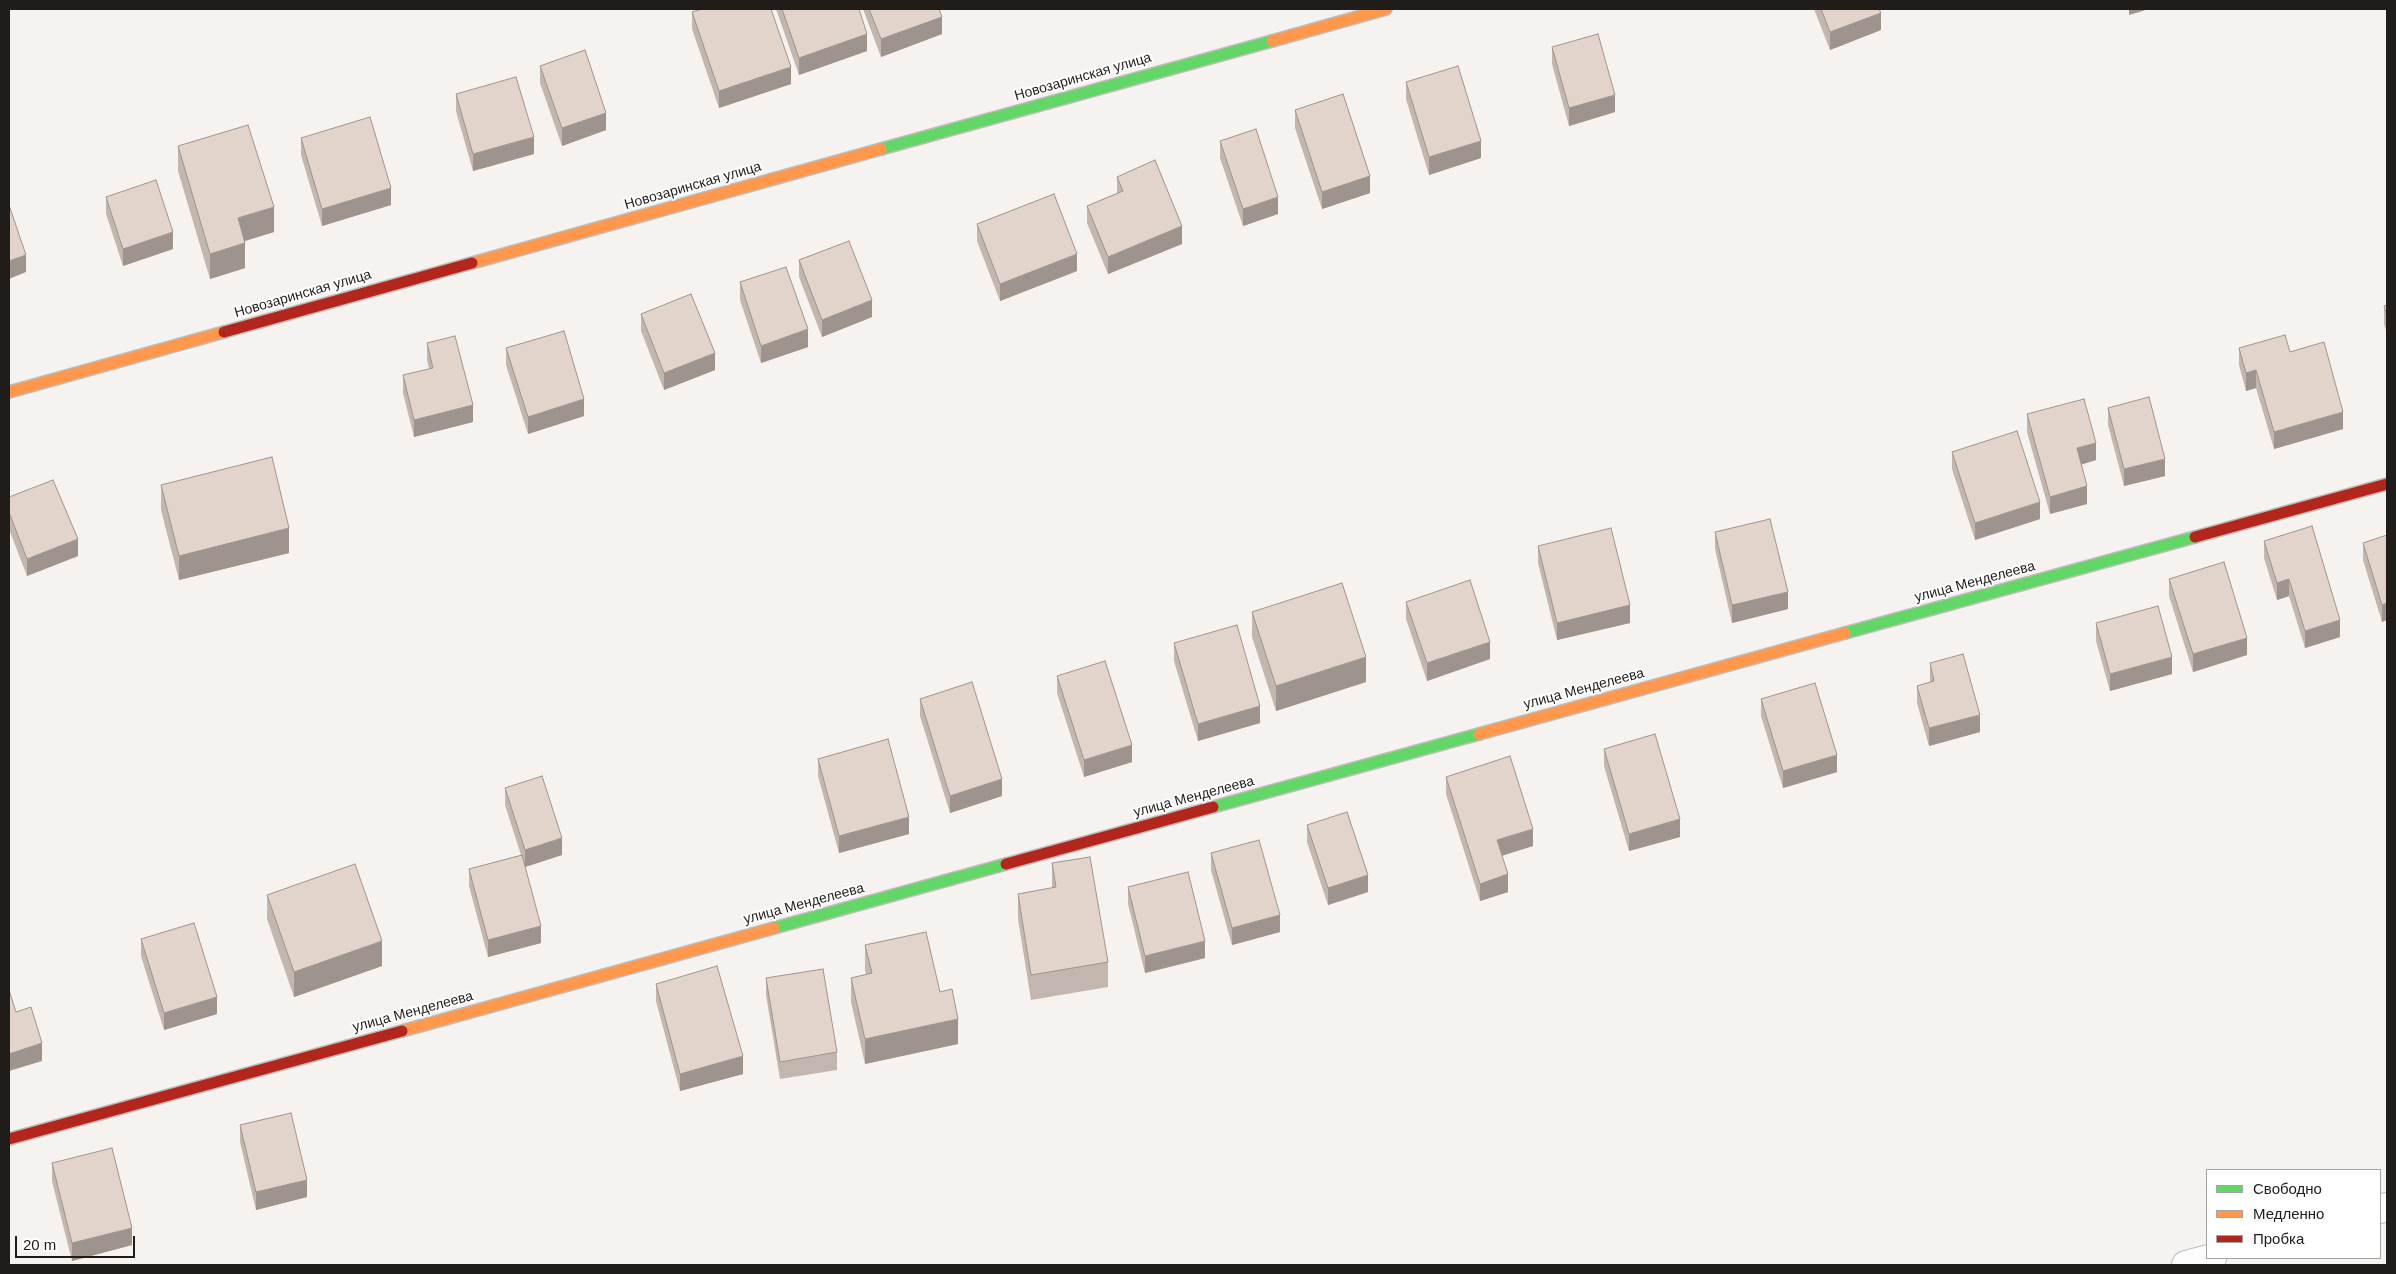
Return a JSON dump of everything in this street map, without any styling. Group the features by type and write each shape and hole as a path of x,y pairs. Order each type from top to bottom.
{"street":[{"name":"Новозаринская улица","path":"9,392 1386,9"},
{"name":"улица Менделеева","path":"9,1139 2387,484"},
{"path":"2186,1265 2208,1259"}],"building":[{"path":"702,9 771,9 791,67 719,91 692,12"},
{"path":"782,9 859,9 867,34 799,58"},
{"path":"869,9 939,9 942,17 881,39"},
{"path":"1821,9 1879,9 1881,13 1830,32"},
{"path":"1598,34 1615,95 1569,108 1552,47"},
{"path":"585,50 606,113 562,128 540,66"},
{"path":"1458,66 1481,141 1429,157 1406,82"},
{"path":"516,77 534,137 473,154 456,94"},
{"path":"1343,94 1370,176 1322,192 1295,110"},
{"path":"370,117 391,188 322,209 301,138"},
{"path":"248,125 274,207 238,218 245,243 210,254 178,146"},
{"path":"1256,129 1278,197 1243,209 1220,141"},
{"path":"1155,160 1182,226 1108,257 1087,206 1123,191 1117,177"},
{"path":"156,180 173,232 123,249 106,197"},
{"path":"1054,194 1077,254 1000,284 977,224"},
{"path":"9,205 26,255 9,261"},
{"path":"849,241 872,300 822,320 799,260"},
{"path":"786,267 808,329 761,346 740,282"},
{"path":"691,294 715,353 664,373 641,314"},
{"path":"2387,305 2387,316 2384,306"},
{"path":"564,331 584,399 528,417 506,348"},
{"path":"2285,335 2290,352 2324,342 2343,412 2274,432 2256,370 2246,373 2239,348"},
{"path":"455,336 473,405 414,420 403,375 433,368 427,343"},
{"path":"2149,397 2165,459 2124,469 2108,408"},
{"path":"2084,399 2096,443 2077,448 2087,486 2050,497 2027,414"},
{"path":"2017,431 2040,502 1975,523 1952,452"},
{"path":"272,457 289,528 179,556 161,485"},
{"path":"53,480 78,539 27,559 9,512 9,497"},
{"path":"1770,519 1788,592 1732,605 1715,532"},
{"path":"2312,526 2340,620 2305,631 2289,579 2277,583 2264,541"},
{"path":"1611,528 1630,605 1557,623 1538,546"},
{"path":"2387,535 2387,603 2382,605 2363,543"},
{"path":"2224,562 2247,638 2193,654 2169,579"},
{"path":"1470,580 1490,642 1427,663 1406,602"},
{"path":"1342,583 1366,657 1276,686 1252,612"},
{"path":"2158,606 2172,657 2110,674 2096,623"},
{"path":"1237,625 1260,706 1198,724 1174,643"},
{"path":"1963,654 1980,715 1929,728 1917,686 1934,681 1930,663"},
{"path":"1105,661 1132,745 1084,760 1057,676"},
{"path":"972,682 1002,779 950,796 920,699"},
{"path":"1815,683 1837,755 1783,771 1761,699"},
{"path":"1655,734 1680,819 1629,834 1604,749"},
{"path":"888,739 909,817 839,836 818,759"},
{"path":"1510,756 1533,829 1497,840 1508,874 1480,884 1446,777"},
{"path":"542,776 562,838 525,850 505,788"},
{"path":"1347,812 1368,875 1328,888 1307,825"},
{"path":"1259,840 1280,915 1232,928 1211,853"},
{"path":"522,855 541,926 488,940 469,869"},
{"path":"1090,857 1108,962 1031,975 1018,894 1056,887 1052,863"},
{"path":"355,864 382,941 294,972 267,895"},
{"path":"1188,872 1205,941 1145,956 1128,887"},
{"path":"194,923 217,997 164,1013 141,939"},
{"path":"926,932 940,992 952,989 958,1019 865,1039 851,978 872,973 865,945"},
{"path":"717,966 743,1056 680,1074 656,984"},
{"path":"823,969 837,1052 780,1062 766,978"},
{"path":"9,990 16,1012 31,1007 42,1043 9,1054"},
{"path":"291,1113 307,1180 256,1192 240,1125"},
{"path":"112,1148 132,1228 72,1243 52,1163"}],"traffic: fast":[{"path":"881,149 1272,41"},
{"path":"1845,633 2195,537"},
{"path":"1213,807 1479,734"},
{"path":"774,928 1006,864"}],"traffic: slow":[{"path":"1272,41 1386,9"},
{"path":"472,263 881,149"},
{"path":"9,392 224,332"},
{"path":"1479,734 1845,633"},
{"path":"402,1031 774,928"}],"traffic: jam":[{"path":"224,332 472,263"},
{"path":"2195,537 2387,484"},
{"path":"1006,864 1213,807"},
{"path":"9,1139 402,1031"}]}
